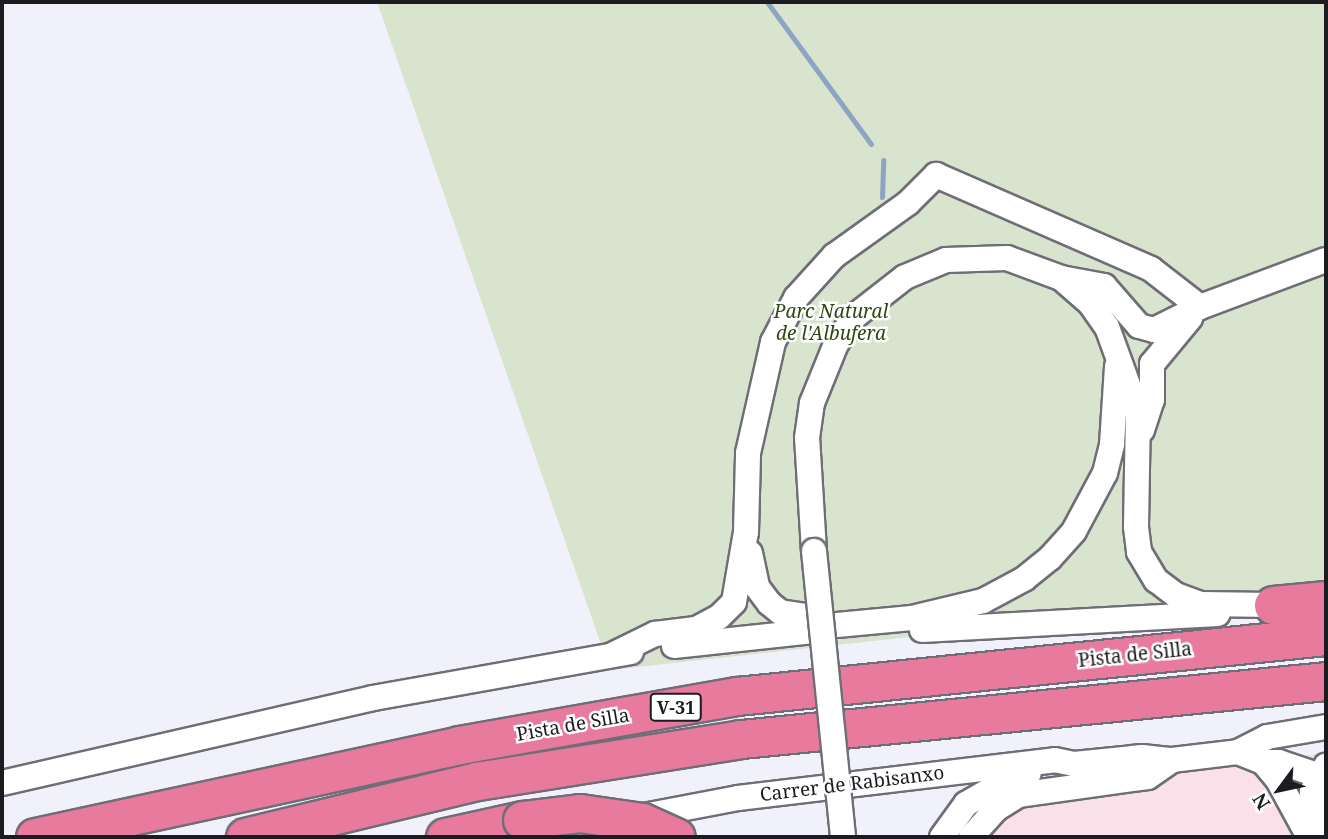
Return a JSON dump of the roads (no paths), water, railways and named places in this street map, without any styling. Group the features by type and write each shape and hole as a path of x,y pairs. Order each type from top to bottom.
{"highway":[{"path":"1273,605 1326,600"},
{"name":"Pista de Silla","path":"35,837 459,745 737,696 1326,636"},
{"name":"Pista de Silla","path":"245,837 477,781 741,739 1326,681"},
{"path":"445,837 528,829 580,813 642,822 676,837"}],"street":[{"path":"614,654 655,634 696,629 719,617 737,592 746,532 748,453 773,342 796,298 834,256 908,203 936,175 1151,269 1200,307"},
{"path":"842,837 807,481 812,403 822,370 855,316 905,277 946,260 1007,258 1061,278 1104,286 1139,326 1154,330 1200,307 1326,260"},
{"path":"1061,278 1090,303 1117,351 1132,392 1140,436 1136,527 1139,552 1156,580 1176,595 1201,604 1273,605"},
{"path":"1140,436 1152,400 1152,364 1200,307"},
{"path":"1117,351 1114,433 1105,472 1074,531 1050,558 1024,579 984,601 936,614 842,624 1234,613 1273,605"},
{"path":"2,783 373,698 614,654 806,624 780,612 757,587 746,532"},
{"path":"1238,752 1267,737 1326,727"},
{"path":"1238,752 1263,762 1279,762 1322,770 1311,808 1314,837"},
{"name":"Carrer de Rabisanxo","path":"528,829 738,798 1055,760 1074,764 1142,757 1172,760 1238,752"},
{"name":"Carrer de Rabisanxo","path":"971,837 996,808 1018,795 1148,777 1172,760"},
{"path":"1263,762 1309,837"},
{"path":"942,837 966,804 988,789 1011,778 1074,764"}],"waterway":[{"path":"767,2 871,144"},
{"path":"882,197 883,160"}],"park label":[{"name":"Parc Natural de l'Albufera","path":"831,323"}]}
